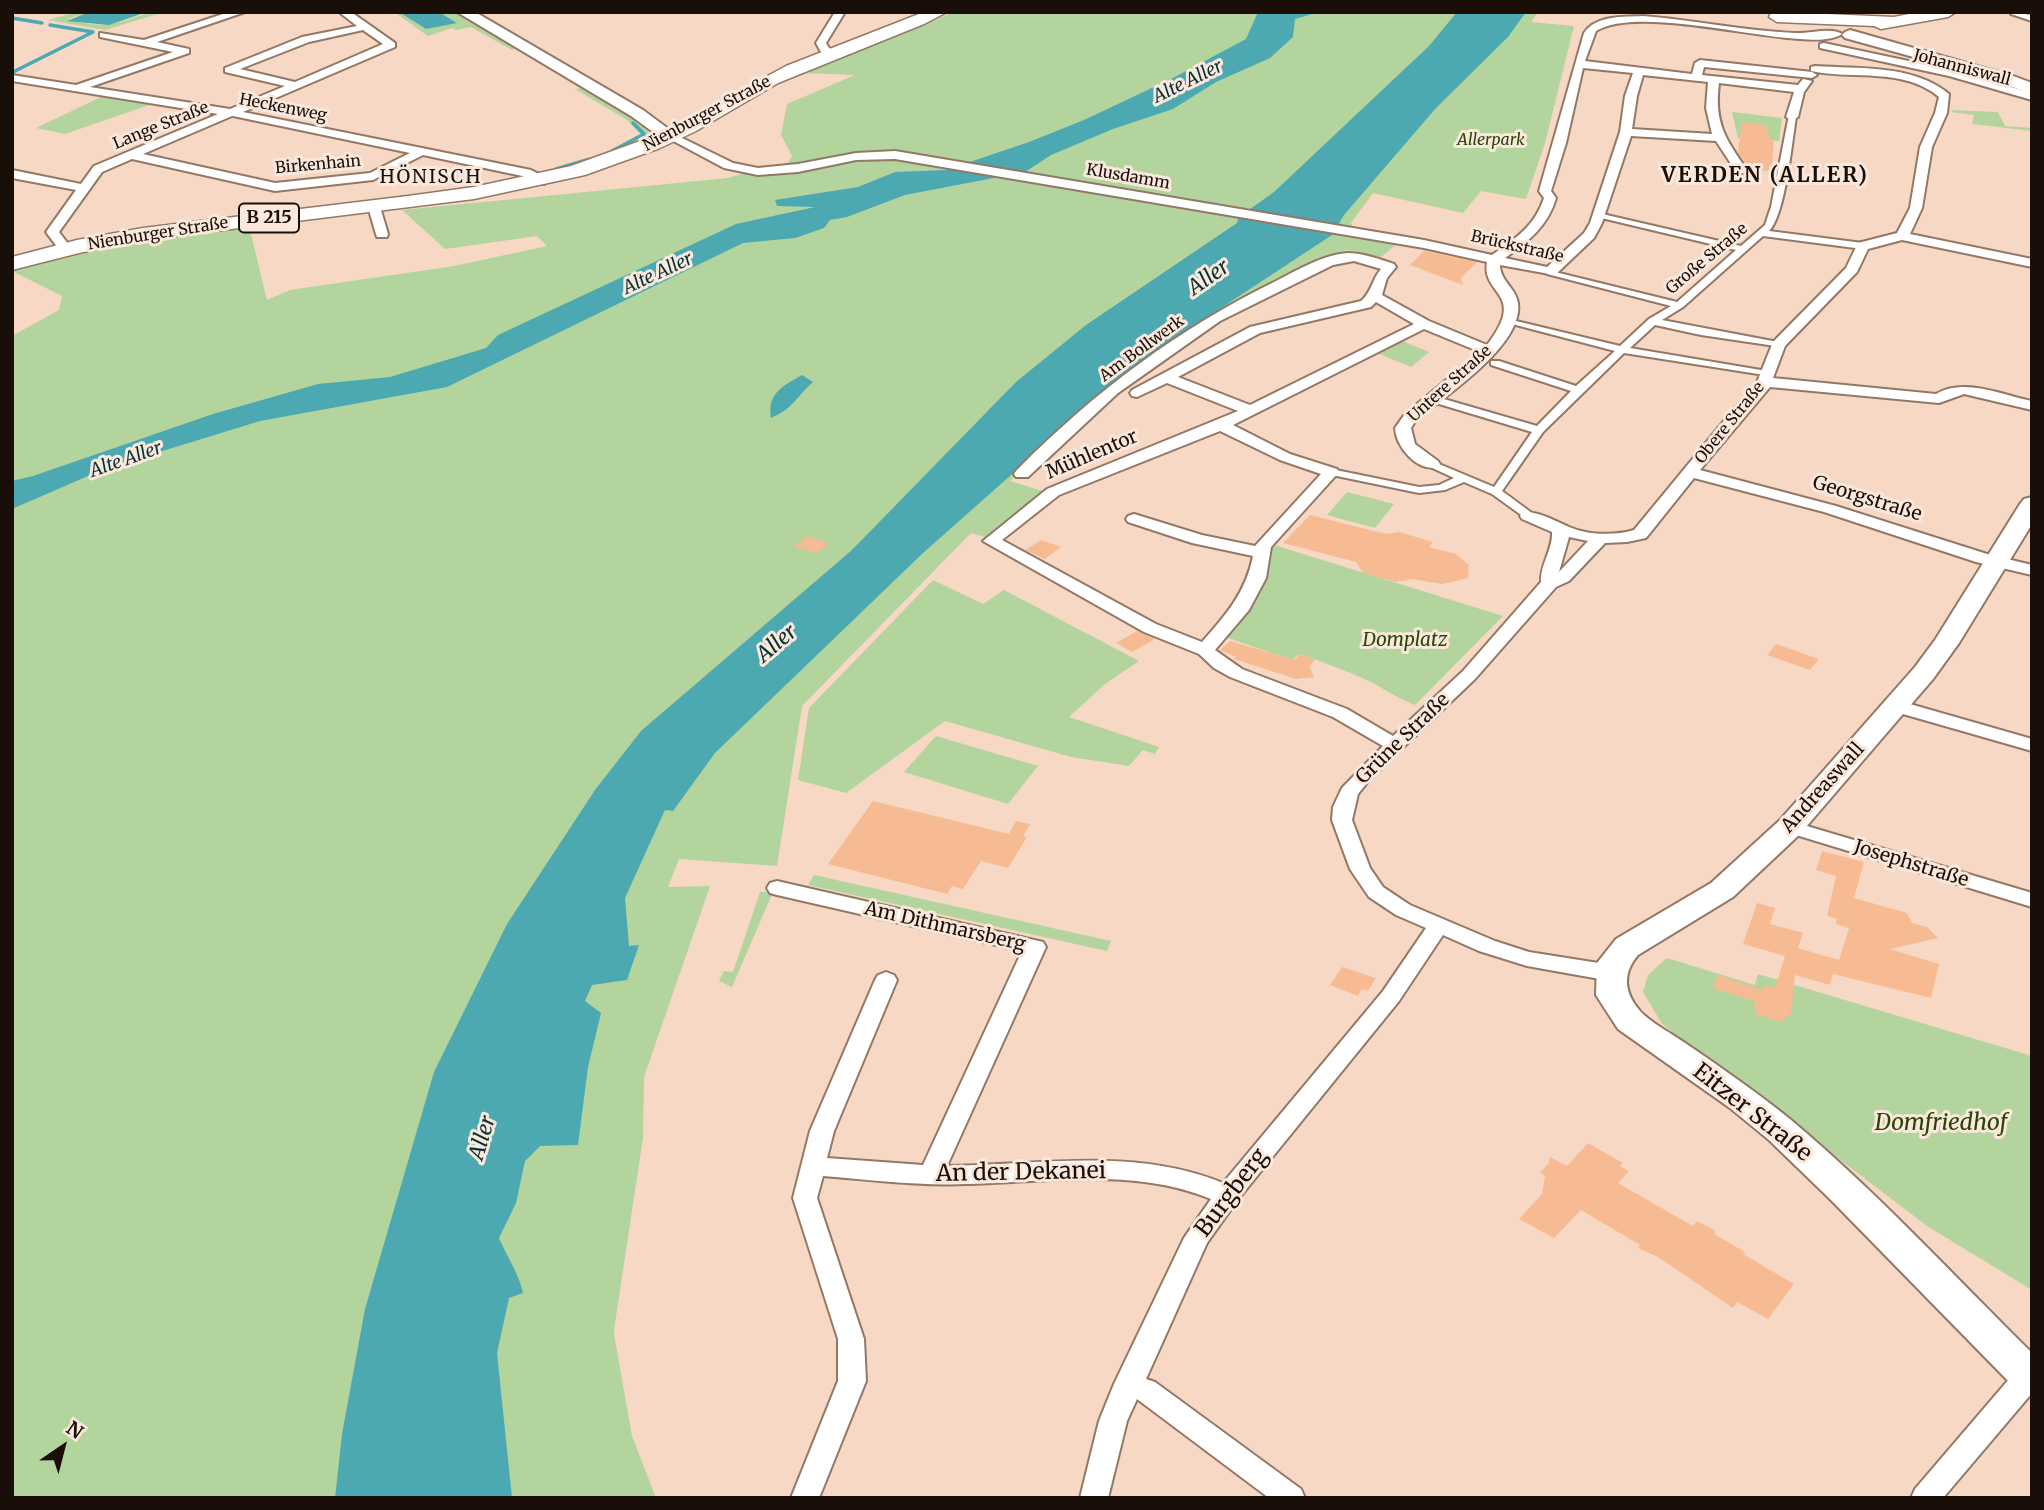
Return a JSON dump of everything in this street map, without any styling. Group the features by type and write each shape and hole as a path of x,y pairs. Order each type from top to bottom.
{"main road":[{"path":"464,12 685,140"},
{"name":"Nienburger Straße","path":"12,264 66,249 180,228 451,198 544,180 633,152 685,140 712,114 768,81 939,12"},
{"path":"1892,24 1778,17 1838,32 1892,24 1948,12"},
{"path":"1885,46 1876,33 1892,24"},
{"name":"Johanniswall","path":"1838,32 2003,78 2032,93"},
{"path":"637,113 656,119 678,120 712,114"},
{"path":"656,119 685,140"},
{"name":"Andreaswall","path":"1611,973 1613,963 1627,947 1721,890 1790,827 1896,706 1945,643 2032,504"},
{"name":"Eitzer Straße","path":"1611,973 1612,995 1630,1021 1742,1099 1781,1131 1844,1190 2032,1379"}],"street":[{"path":"148,42 240,12"},
{"name":"Lange Straße","path":"66,249 52,232 98,169 391,45 344,12"},
{"path":"835,53 824,50 821,43 840,12"},
{"path":"2015,12 2032,18"},
{"path":"1495,259 1536,229 1545,214 1550,198 1545,191 1579,64 1591,30 1618,20 1664,20 1796,37 1838,32 1941,71 2008,91 2032,93"},
{"path":"296,85 229,70 306,39 365,27"},
{"name":"Große Straße","path":"1496,492 1539,430 1578,390 1653,321 1679,305 1769,226 1776,207 1792,117 1800,89 1814,72 1817,55 1838,32"},
{"path":"78,87 186,51 104,35"},
{"path":"1696,78 1700,63 1895,76 1936,87 1945,96 1944,102 1931,135 1919,181 1916,208 1902,236"},
{"path":"1579,64 1800,89"},
{"path":"1550,272 1589,235 1598,216 1626,132 1631,96 1639,71"},
{"name":"Heckenweg","path":"14,79 233,113 531,174 544,180"},
{"path":"1714,80 1710,109 1717,138 1741,170"},
{"path":"1626,132 1717,138"},
{"name":"Klusdamm","path":"685,140 731,167 755,171 781,170 867,155 905,157 1345,231"},
{"name":"Birkenhain","path":"130,155 275,187 373,176 421,152"},
{"path":"12,174 84,188"},
{"path":"374,208 383,234"},
{"path":"1598,216 1744,249"},
{"name":"Brückstraße","path":"1345,231 1495,259 1679,305"},
{"path":"1762,233 1863,246 1902,236 2032,262"},
{"name":"Obere Straße","path":"1528,516 1559,528 1601,538 1626,538 1640,534 1737,415 1756,396 1766,378 1777,345 1852,269 1863,246"},
{"name":"Am Bollwerk","path":"1022,474 1126,379 1247,300 1333,261 1357,257 1389,267 1381,277 1375,296"},
{"name":"Untere Straße","path":"1432,464 1410,449 1402,434 1410,417 1493,357 1512,312 1510,298 1495,278 1492,268 1495,259"},
{"path":"1137,393 1255,330 1366,304 1375,296 1424,324 1493,357 1578,390"},
{"path":"1653,321 1777,345"},
{"path":"1516,322 1621,350 1766,378 1939,399 1950,392 1965,390 2032,406"},
{"name":"Mühlentor","path":"1205,650 1150,628 991,541 1053,492 1252,411 1359,354 1424,324"},
{"path":"1166,377 1252,411"},
{"path":"1433,399 1539,430"},
{"path":"1221,425 1285,457 1331,472 1419,490 1441,488 1464,478"},
{"path":"1432,464 1496,492 1528,516"},
{"path":"1331,472 1263,546 1257,578 1240,610 1205,650 1220,664 1236,673 1340,713 1394,744"},
{"name":"Georgstraße","path":"1690,472 1843,513 1997,562 2032,570"},
{"path":"1134,519 1198,539 1262,554"},
{"path":"1550,583 1548,572 1562,541 1559,528"},
{"name":"Grüne Straße","path":"1438,926 1403,911 1376,892 1360,869 1342,820 1343,807 1349,792 1394,744 1469,675 1550,583 1563,577 1601,538"},
{"path":"1896,706 2032,745"},
{"name":"Josephstraße","path":"1790,827 2032,900"},
{"name":"Am Dithmarsberg","path":"777,888 1035,947 931,1175"},
{"path":"1438,926 1527,959 1611,973"},
{"name":"Burgberg","path":"1094,1498 1113,1420 1197,1238 1227,1195 1391,996 1438,926"},
{"path":"804,1498 852,1381 851,1339 805,1198 822,1131 886,980"},
{"name":"An der Dekanei","path":"813,1166 931,1175 1130,1171 1168,1176 1214,1188 1227,1195"},
{"path":"1925,1498 2020,1386 2032,1379"},
{"path":"1128,1384 1145,1391 1291,1498"}],"green space":[{"path":"76,12 89,12 68,19 101,25 164,12 105,30 48,20"},
{"path":"394,12 399,12 426,29 456,22 439,12 459,12 517,48 512,50 471,27 456,30 452,28 428,36"},
{"name":"Allerpark","path":"954,12 1538,12 1531,22 1574,26 1545,143 1526,199 1481,191 1463,213 1373,193 1351,223 1353,229 1398,243 1381,257 1346,250 1273,280 1163,349 1010,481 1046,492 988,538 971,533 802,706 777,866 679,859 668,887 710,886 644,1077 643,1138 614,1334 632,1436 656,1498 12,1498 12,336 59,310 62,296 12,271 12,268 95,247 249,226 267,300 290,290 454,266 547,246 537,236 445,249 402,210 728,178 741,174 782,173 792,156 781,135 787,104 855,75 803,73"},
{"path":"584,88 654,130 648,132 647,136 640,134 627,120 575,89"},
{"path":"103,96 152,104 65,134 36,128"},
{"path":"1732,112 1782,118 1779,141 1738,138"},
{"path":"1951,112 1998,112 2005,126 2032,128 2032,131 1972,124 1974,115"},
{"path":"1400,340 1429,352 1411,367 1377,353"},
{"path":"1347,492 1394,504 1375,528 1327,515"},
{"name":"Domplatz","path":"1271,544 1503,616 1415,705 1371,682 1317,660 1299,654 1292,660 1225,637"},
{"path":"933,580 983,604 1004,590 1139,661 1105,684 1069,717 1159,747 1155,754 1143,750 1129,766 1071,757 945,721 846,793 798,780 809,708"},
{"path":"936,736 1038,766 1008,804 904,772"},
{"path":"814,875 1111,941 1107,951 808,885"},
{"path":"760,892 773,892 732,987 719,981 724,971 733,972"},
{"name":"Domfriedhof","path":"1667,958 1755,985 1758,974 2032,1056 2032,1290 1927,1226 1662,1024 1643,992 1648,975"}],"water":[{"path":"89,12 147,12 109,25 67,21"},
{"path":"399,12 439,12 457,23 426,29"},
{"name":"Alte Aller","path":"1258,12 1319,12 1295,19 1293,37 1270,58 1216,82 1173,109 1113,129 1051,155 1025,172 905,195 847,217 830,220 824,228 795,238 743,243 447,387 260,421 104,469 12,509 12,481 213,414 318,384 390,377 486,348 498,335 736,224 815,207 777,206 775,200 858,187 895,172 946,170 1029,142 1084,120 1173,78 1246,39"},
{"name":"Aller","path":"1457,12 1526,12 1508,37 1436,108 1344,215 1332,235 1171,341 1090,405 923,553 715,753 673,811 665,810 625,898 629,946 639,945 627,980 592,985 585,1001 601,1013 588,1067 578,1145 540,1146 525,1161 516,1203 499,1238 523,1293 509,1298 497,1353 512,1498 335,1498 342,1434 365,1309 434,1072 507,924 595,790 641,731 852,550 1016,382 1086,325 1237,223 1239,217 1274,192 1429,46"},
{"path":"802,375 813,382 790,406 771,418 770,409 774,396"}],"building":[{"path":"1742,122 1766,125 1771,141 1774,141 1772,166 1769,165 1769,171 1749,169 1738,152"},
{"path":"1424,251 1477,262 1461,278 1463,285 1410,265"},
{"path":"1310,515 1386,534 1399,532 1433,542 1429,547 1456,554 1469,565 1468,578 1442,584 1412,579 1396,582 1363,573 1356,562 1283,543"},
{"path":"807,536 829,544 816,553 794,546"},
{"path":"1041,540 1061,547 1045,559 1025,550"},
{"path":"1137,631 1155,639 1132,652 1116,643"},
{"path":"1230,641 1294,660 1300,654 1315,660 1309,666 1314,677 1296,679 1234,659 1236,657 1220,650"},
{"path":"1776,644 1819,659 1810,670 1767,655"},
{"path":"873,801 1009,834 1016,821 1030,824 1023,836 1027,837 1008,868 981,861 963,889 952,886 947,894 828,864"},
{"path":"1822,851 1864,862 1854,898 1907,913 1912,923 1927,927 1938,938 1890,949 1939,964 1931,998 1833,974 1830,985 1795,975 1791,1013 1782,1022 1756,1014 1754,1001 1713,988 1718,975 1762,990 1766,985 1775,988 1785,956 1743,944 1757,903 1775,908 1770,924 1803,933 1798,948 1839,960 1849,928 1836,924 1837,919 1827,916 1836,876 1816,870"},
{"path":"1342,967 1376,978 1368,991 1362,989 1358,996 1330,985"},
{"path":"1588,1143 1623,1163 1620,1166 1629,1171 1618,1183 1693,1226 1697,1221 1716,1231 1714,1234 1745,1252 1743,1254 1794,1284 1768,1319 1737,1302 1733,1308 1658,1257 1638,1248 1640,1245 1581,1210 1554,1238 1519,1219 1542,1194 1545,1176 1540,1172 1548,1164 1550,1157 1567,1166"}],"waterway":[{"path":"12,18 42,23"},
{"path":"13,72 93,32 50,25"},
{"path":"612,151 644,134 633,123"},
{"path":"556,169 590,159"}],"district":[{"name":"VERDEN (ALLER)","path":"1765,176"},
{"name":"HÖNISCH","path":"431,178"}]}
